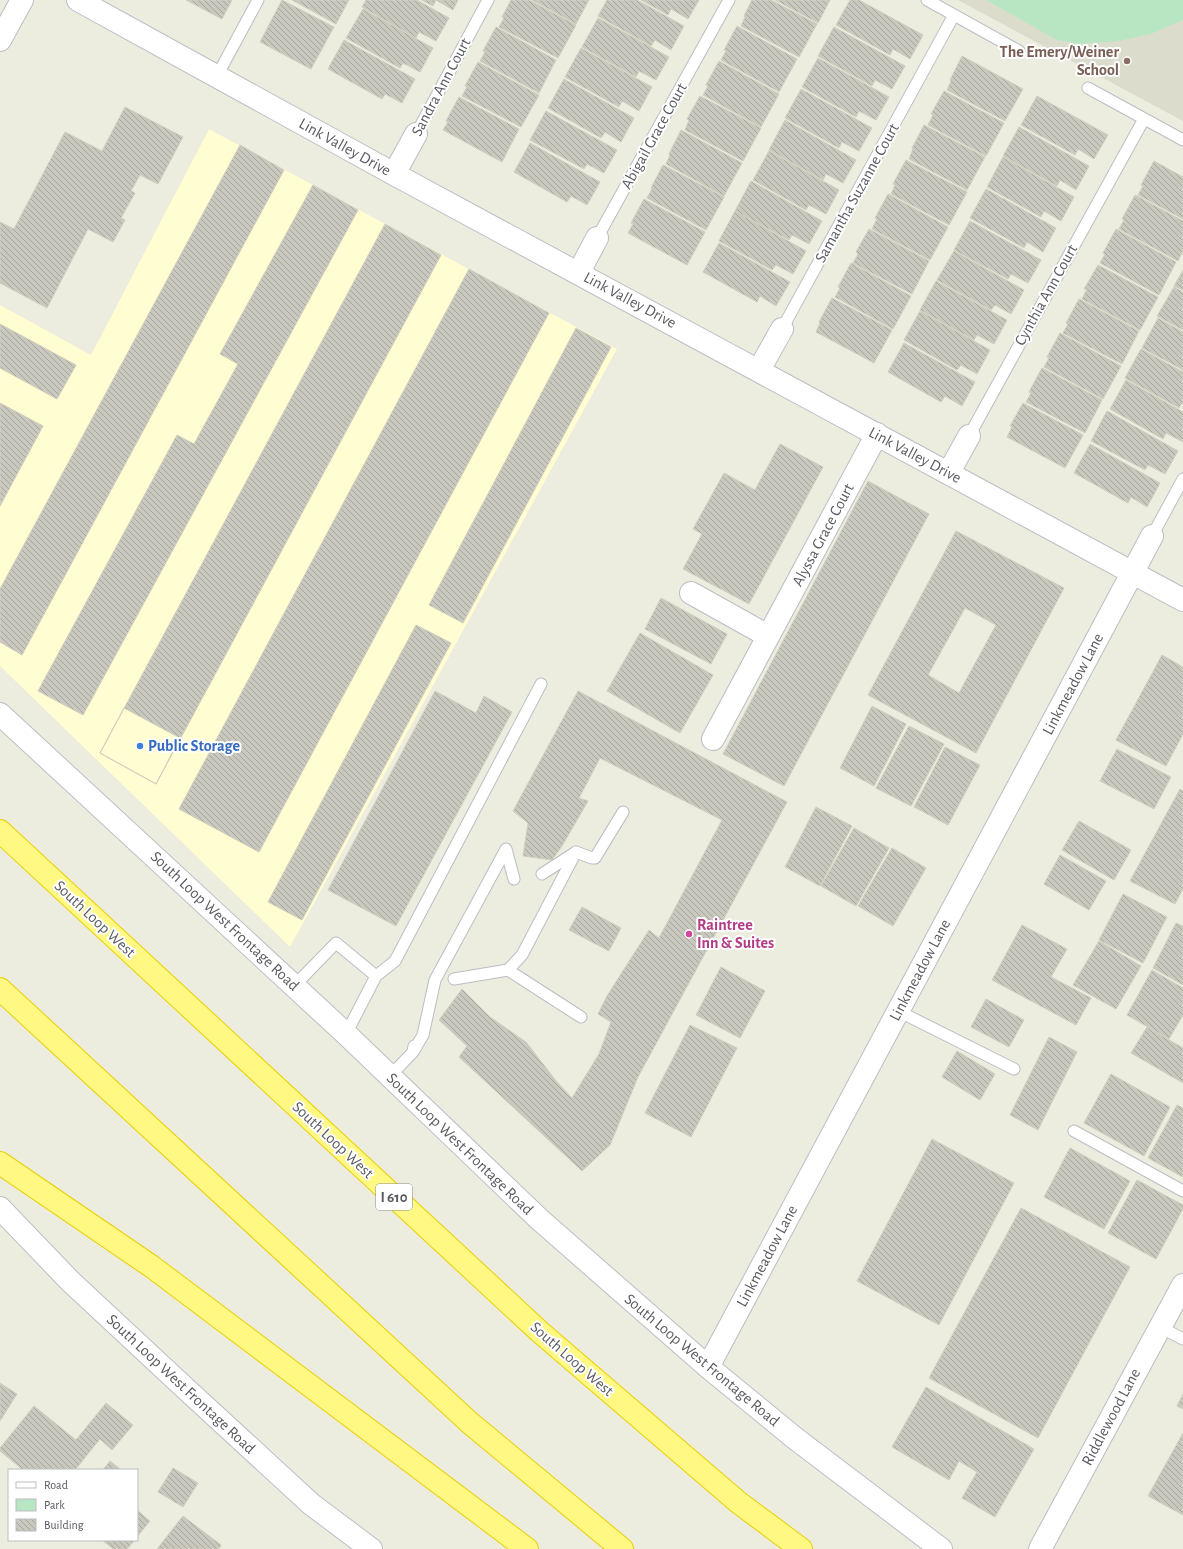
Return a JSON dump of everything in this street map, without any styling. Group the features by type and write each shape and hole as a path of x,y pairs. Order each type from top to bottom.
{"highway":[{"name":"South Loop West","path":"0,831 540,1332 738,1502 801,1549"},
{"path":"0,989 470,1423 622,1549"},
{"path":"0,1164 151,1266 527,1549"}],"street":[{"path":"0,40 22,0"},
{"name":"Link Valley Drive","path":"78,0 394,174 579,272 1183,600"},
{"name":"Sandra Ann Court","path":"394,174 416,134"},
{"name":"Abigail Grace Court","path":"579,272 597,238"},
{"name":"Samantha Suzanne Court","path":"759,370 782,329"},
{"name":"Alyssa Grace Court","path":"713,740 877,434"},
{"name":"Cynthia Ann Court","path":"949,472 969,436"},
{"name":"Linkmeadow Lane","path":"708,1367 1152,536"},
{"path":"691,593 768,636"},
{"name":"South Loop West Frontage Road","path":"0,714 346,1034 538,1219 708,1367 796,1439 941,1549"},
{"name":"South Loop West Frontage Road","path":"0,1208 70,1281 311,1504 371,1549"},
{"name":"Riddlewood Lane","path":"1040,1549 1183,1285"}],"lane":[{"path":"217,76 258,0"},
{"name":"Sandra Ann Court","path":"416,134 488,0"},
{"name":"Abigail Grace Court","path":"597,238 729,0"},
{"path":"927,0 1018,51"},
{"name":"Samantha Suzanne Court","path":"782,329 954,15"},
{"path":"1088,88 1183,140"},
{"name":"Cynthia Ann Court","path":"969,436 1144,118"},
{"path":"1152,536 1183,479"},
{"path":"346,1034 376,976 395,961 541,684"},
{"path":"576,852 594,858 622,812"},
{"path":"390,1076 413,1052 423,1035 435,980 506,849 514,879"},
{"path":"542,874 576,852"},
{"path":"454,979 508,970 522,955 576,852"},
{"path":"294,986 336,943 376,976"},
{"path":"508,970 581,1017"},
{"path":"413,1052 428,990"},
{"path":"898,1011 1014,1069"},
{"path":"1074,1131 1183,1191"},
{"path":"1160,1327 1183,1339"}],"shaded area":[{"name":"The Emery/Weiner School","path":"958,0 1183,0 1183,121"},
{"path":"209,129 617,349 290,947 0,666 0,305 91,355"}],"green space":[{"path":"986,0 1183,0 1183,20 1151,34 1118,41 1079,44 1057,40"}],"building":[{"path":"186,0 232,0 222,19"},
{"path":"282,0 334,27 311,69 260,42"},
{"path":"292,0 349,0 336,24"},
{"path":"366,0 417,0 449,18 436,41 419,32 416,38 362,7"},
{"path":"422,0 436,0 433,6"},
{"path":"436,0 458,0 453,10"},
{"path":"511,0 529,0 576,25 558,58 499,27 504,18 502,17"},
{"path":"532,0 589,0 576,24"},
{"path":"607,0 637,0 684,26 671,50 655,40 651,46 598,16"},
{"path":"641,0 699,0 688,19 671,9 668,15"},
{"path":"752,0 771,0 817,24 799,57 741,26"},
{"path":"775,0 830,0 818,23"},
{"path":"850,0 859,0 923,35 910,59 893,49 890,55 836,25"},
{"path":"363,9 433,48 420,72 403,63 400,68 346,38"},
{"path":"598,18 669,57 656,80 639,71 636,77 582,47"},
{"path":"737,26 797,59 779,92 721,60 726,51 724,50"},
{"path":"496,27 556,60 539,93 480,61 485,52 483,51"},
{"path":"834,27 905,66 892,89 875,80 872,86 818,56"},
{"path":"344,40 415,79 402,103 385,94 382,99 328,69"},
{"path":"581,48 652,87 639,111 622,101 619,107 565,77"},
{"path":"962,56 1023,89 1005,121 947,90 951,81 950,80"},
{"path":"818,58 889,97 876,120 859,111 856,117 802,87"},
{"path":"719,61 779,94 761,127 703,95 708,86 706,85"},
{"path":"478,62 539,95 521,127 462,96 467,87 465,86"},
{"path":"564,79 634,118 621,142 605,132 601,138 548,108"},
{"path":"801,89 872,128 859,151 842,142 839,148 785,118"},
{"path":"944,91 1004,123 986,156 928,125 933,115 931,114"},
{"path":"700,96 761,128 743,161 685,130 689,120 687,119"},
{"path":"1037,96 1108,135 1094,159 1078,149 1075,155 1021,125"},
{"path":"459,97 519,129 502,162 443,130 448,122 446,121"},
{"path":"125,107 183,137 158,184 140,175 131,191 135,193 121,218 125,220 113,242 88,229 47,308 0,283 0,222 14,229 65,132 102,151"},
{"path":"546,111 617,150 604,173 587,164 584,169 530,140"},
{"path":"785,120 856,160 843,183 826,174 823,180 769,150"},
{"path":"924,125 985,157 967,190 909,159 913,149 912,148"},
{"path":"1019,127 1089,166 1076,190 1060,180 1057,186 1003,156"},
{"path":"681,130 742,163 724,196 666,164 670,155 669,154"},
{"path":"530,143 600,182 587,205 571,196 567,202 514,172"},
{"path":"240,145 284,170 22,655 0,642 0,589"},
{"path":"769,151 839,190 826,214 809,205 806,210 753,180"},
{"path":"1003,157 1074,197 1061,221 1044,211 1041,217 987,187"},
{"path":"906,160 967,192 949,225 891,194 895,185 893,184"},
{"path":"1154,161 1183,177 1183,219 1138,195 1143,186 1141,185"},
{"path":"663,165 724,197 706,230 647,198"},
{"path":"751,181 822,221 809,244 792,235 789,240 735,211"},
{"path":"313,185 358,210 83,715 38,691 177,435 194,444 238,364 220,354"},
{"path":"986,189 1056,228 1043,252 1027,242 1024,248 970,218"},
{"path":"888,194 948,227 930,260 872,229 877,219 875,218"},
{"path":"1135,195 1183,221 1183,251 1178,261 1119,229 1124,220 1122,219"},
{"path":"644,199 705,232 687,265 628,233 633,224 631,223"},
{"path":"735,211 806,251 793,274 776,265 772,270 719,241"},
{"path":"970,221 1041,260 1028,283 1011,274 1008,279 954,250"},
{"path":"385,224 441,255 156,784 100,753"},
{"path":"869,229 929,261 912,294 853,263 858,254 856,252"},
{"path":"1116,229 1176,262 1159,295 1100,263 1105,254 1103,253"},
{"path":"719,243 790,282 776,306 760,296 757,302 703,272"},
{"path":"954,251 1024,290 1011,314 995,305 991,310 937,280"},
{"path":"851,263 911,296 893,329 835,297 840,288 838,287"},
{"path":"1098,265 1158,297 1140,330 1082,299 1087,289 1084,289"},
{"path":"469,269 549,313 259,852 179,809"},
{"path":"1183,270 1183,290 1174,286"},
{"path":"936,281 1007,320 994,344 977,335 974,340 920,310"},
{"path":"1174,287 1183,292 1183,330 1157,316"},
{"path":"832,298 892,330 874,363 816,332 820,323 819,322"},
{"path":"1079,299 1139,331 1122,364 1063,333 1068,324 1066,323"},
{"path":"920,311 990,350 977,374 961,365 957,370 904,340"},
{"path":"1158,318 1183,332 1183,370 1142,348"},
{"path":"0,324 76,365 57,399 0,368"},
{"path":"576,328 611,347 463,623 429,605"},
{"path":"1060,333 1121,366 1103,399 1044,367 1049,358 1047,357"},
{"path":"904,343 975,382 962,406 945,396 941,402 888,372"},
{"path":"1141,349 1183,372 1183,403 1179,408 1125,378"},
{"path":"1042,368 1102,400 1085,433 1026,402 1031,393 1029,392"},
{"path":"1126,380 1183,412 1183,442 1166,433 1163,439 1110,409"},
{"path":"0,403 43,426 0,506"},
{"path":"1023,403 1083,435 1065,468 1007,437 1012,427 1010,426"},
{"path":"1107,411 1178,451 1165,474 1148,465 1145,470 1091,441"},
{"path":"780,444 823,467 749,604 683,569 702,534 693,529 724,473 755,490"},
{"path":"1090,444 1160,483 1147,507 1131,497 1128,503 1074,473"},
{"path":"868,481 929,514 784,786 723,754"},
{"path":"956,531 1064,588 976,753 868,695","holes":["965,608 996,625 959,693 928,675"]},
{"path":"661,598 727,634 711,664 645,629"},
{"path":"416,625 451,643 302,920 268,902"},
{"path":"640,633 713,675 680,733 607,691"},
{"path":"1162,655 1183,667 1183,734 1166,766 1116,740"},
{"path":"435,691 476,713 484,696 512,712 396,926 328,890"},
{"name":"Raintree Inn & Suites","path":"578,691 787,802 638,1077 610,1145 582,1171 459,1057 467,1046 439,1020 462,989 490,1017 526,1042 557,1082 572,1098 599,1054 611,1022 598,1014 607,996 649,930 659,938 722,820 600,758 579,798 588,801 562,846 552,860 523,856 528,823 513,811"},
{"path":"872,706 906,724 874,786 840,768"},
{"name":"Public Storage","path":"124,708 180,738 156,784 100,753"},
{"path":"909,726 944,744 911,806 876,788"},
{"path":"945,747 980,765 948,825 914,807"},
{"path":"1117,749 1171,777 1154,809 1100,781"},
{"path":"1180,789 1183,791 1183,889 1175,904 1130,881"},
{"path":"816,807 852,826 820,886 785,867"},
{"path":"1079,821 1131,850 1114,880 1062,850"},
{"path":"854,828 889,848 856,906 821,886"},
{"path":"892,848 926,868 893,926 858,906"},
{"path":"1060,855 1106,881 1089,910 1044,884"},
{"path":"1123,894 1167,917 1143,963 1099,940"},
{"path":"582,907 621,928 609,951 569,930"},
{"path":"1176,923 1183,926 1183,985 1153,968"},
{"path":"1022,925 1067,949 1051,977 1091,998 1076,1025 992,980"},
{"path":"1099,941 1141,966 1116,1009 1073,985"},
{"path":"721,967 765,991 740,1038 696,1015"},
{"path":"1152,970 1183,988 1183,1015 1169,1039 1127,1015"},
{"path":"986,999 1024,1020 1009,1047 971,1027"},
{"path":"690,1025 737,1048 691,1137 645,1113"},
{"path":"1147,1027 1183,1048 1183,1083 1131,1053"},
{"path":"1049,1037 1077,1052 1038,1130 1010,1115"},
{"path":"957,1051 995,1074 980,1100 942,1077"},
{"path":"1111,1074 1170,1107 1144,1156 1084,1123"},
{"path":"1177,1105 1183,1108 1183,1177 1148,1158"},
{"path":"932,1139 1014,1183 939,1325 857,1281"},
{"path":"1070,1148 1130,1181 1104,1229 1044,1197"},
{"path":"1137,1180 1183,1205 1183,1209 1156,1259 1108,1233"},
{"path":"1021,1208 1130,1267 1038,1438 929,1378"},
{"path":"0,1383 17,1394 0,1421"},
{"path":"926,1387 1034,1449 995,1517 962,1498 977,1472 959,1461 949,1480 892,1447"},
{"path":"1183,1394 1183,1409 1177,1406"},
{"path":"106,1403 133,1425 112,1450 100,1439 76,1469 22,1469 0,1451 0,1448 34,1406 76,1440"},
{"path":"1183,1433 1183,1515 1148,1496"},
{"path":"110,1461 120,1469 104,1469"},
{"path":"173,1468 198,1483 183,1507 158,1492"},
{"path":"138,1511 150,1521 138,1536"},
{"path":"183,1516 221,1545 219,1549 157,1549"},
{"path":"103,1541 134,1541 127,1549 113,1549"}],"place":[{"name":"The Emery/Weiner School","path":"1127,61"},
{"name":"Public Storage","path":"140,746"},
{"name":"Raintree Inn & Suites","path":"689,934"}]}
